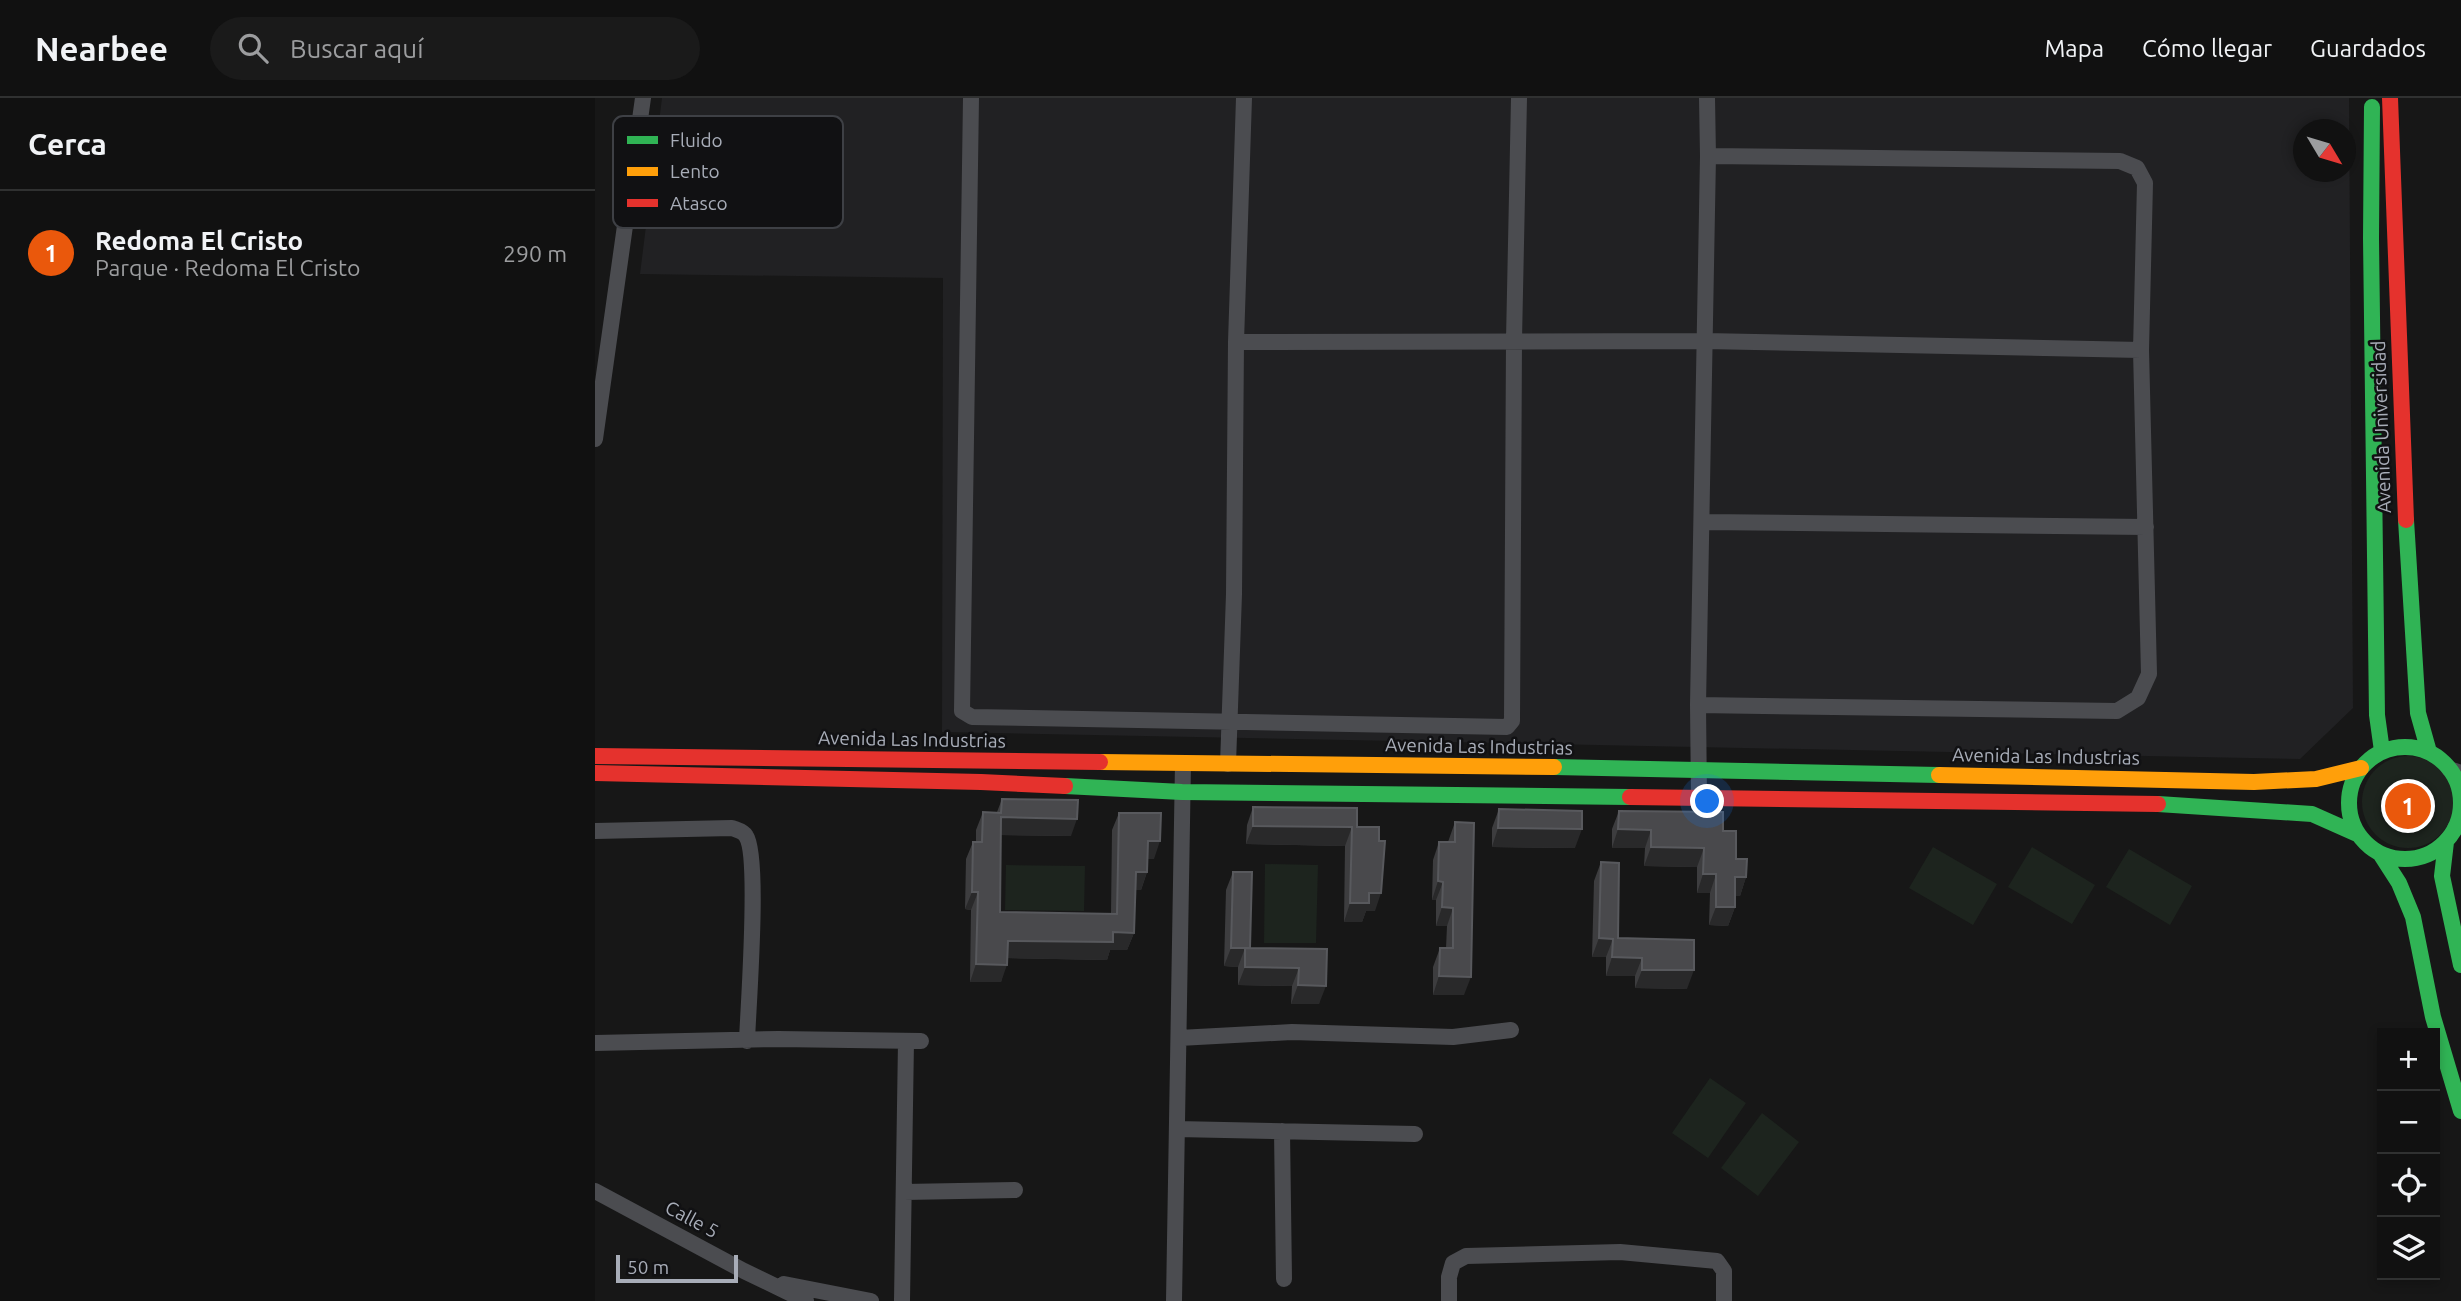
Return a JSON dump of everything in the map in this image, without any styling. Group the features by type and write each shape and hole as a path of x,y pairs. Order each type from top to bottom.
{"street":[{"path":"640,116 643,98"},
{"path":"971,98 962,711 972,717 1507,727 1512,720 1514,340 1519,98"},
{"path":"1229,764 1236,342 1244,98"},
{"path":"1699,798 1707,98"},
{"name":"Avenida Universidad","path":"2372,98 2371,251 2377,715 2382,751"},
{"name":"Avenida Universidad","path":"2390,98 2406,531 2418,713 2429,752"},
{"path":"1698,705 2117,711 2138,698 2148,674 2141,350 2145,183 2137,168 2120,161 1708,156"},
{"path":"595,439 601,351 621,228"},
{"path":"1236,342 1705,341 2141,350"},
{"path":"1703,522 2146,527"},
{"path":"2454,832 2432,853 2416,859 2381,855 2367,846 2351,821 2349,793 2361,768 2382,751 2414,748 2429,752 2455,771 2461,797 2460,813 2442,876 2461,964"},
{"name":"Avenida Las Industrias","path":"595,756 1699,769 2254,782 2316,779 2361,768"},
{"path":"1174,1301 1183,763"},
{"path":"595,773 981,782 1182,792 2148,803 2312,814 2357,834"},
{"path":"595,831 732,828 747,836 752,913 747,1041"},
{"path":"2381,855 2399,883 2413,917 2433,1017 2461,1111"},
{"path":"2461,916 2461,964"},
{"path":"1179,1038 1292,1032 1453,1037 1511,1030"},
{"path":"595,1043 778,1039 913,1041 904,1192 902,1301"},
{"path":"1177,1129 1415,1134"},
{"path":"1282,1131 1283,1279"},
{"path":"904,1192 1015,1190"},
{"name":"Calle 5","path":"595,1191 744,1271 770,1282"},
{"path":"1449,1301 1449,1277 1453,1263 1467,1256 1620,1252 1717,1261 1724,1271 1724,1301"},
{"path":"770,1282 806,1301"},
{"path":"770,1282 871,1301"}],"shaded area":[{"path":"662,98 2349,98 2349,119 2293,119 2293,182 2350,182 2353,708 2300,759 942,732 943,278 640,274 646,228 843,228 843,116 660,116"},
{"path":"2408,756 2426,759 2441,769 2451,784 2454,802 2451,820 2441,835 2426,845 2408,848 2390,845 2375,835 2365,820 2362,802 2365,784 2375,769 2390,759"},
{"path":"1933,847 1997,884 1973,925 1909,888"},
{"path":"2032,847 2095,885 2072,924 2008,887"},
{"path":"2129,849 2192,886 2170,925 2106,887"},
{"path":"1265,864 1318,865 1316,943 1264,943"},
{"path":"1006,865 1085,866 1084,911 1005,910"},
{"path":"1710,1078 1746,1103 1708,1158 1672,1133"},
{"path":"1762,1113 1799,1142 1758,1196 1721,1168"}],"building":[{"path":"1002,799 1078,800 1077,819 1001,817 1000,912 1117,914 1119,813 1161,813 1160,841 1148,841 1147,872 1136,872 1134,933 1113,932 1113,942 1008,941 1007,965 976,964 978,892 972,892 973,842 982,842 983,812 1001,813"},
{"path":"1253,807 1357,808 1357,827 1379,827 1379,841 1385,841 1381,893 1369,893 1369,903 1350,903 1352,827 1253,826"},
{"path":"1499,809 1582,811 1582,829 1498,828"},
{"path":"1619,811 1723,812 1723,831 1736,831 1736,859 1747,859 1746,877 1735,877 1735,907 1716,907 1716,874 1703,874 1704,848 1651,847 1651,830 1618,829"},
{"path":"1455,822 1474,823 1471,977 1439,976 1440,948 1453,948 1453,908 1442,907 1443,882 1438,881 1439,842 1455,842"},
{"path":"1601,862 1619,863 1618,938 1694,940 1694,970 1642,970 1642,958 1612,957 1613,939 1599,938"},
{"path":"1233,872 1252,872 1250,948 1231,948"},
{"path":"1245,948 1327,949 1326,986 1298,985 1299,968 1245,967"}],"traffic: fast":[{"path":"2372,107 2377,715 2382,751"},
{"path":"2406,520 2418,713 2429,752"},
{"path":"2405,747 2426,751 2445,763 2457,782 2461,803 2457,824 2445,843 2426,855 2405,859 2384,855 2365,843 2353,824 2349,803 2353,782 2365,763 2384,751 2405,747"},
{"path":"1554,767 1939,775"},
{"path":"1065,786 1182,792 1630,797"},
{"path":"2158,804 2312,814 2357,834"},
{"path":"2446,842 2442,876 2461,965"},
{"path":"2381,855 2399,883 2413,917 2433,1017 2461,1111"}],"traffic: slow":[{"path":"1100,762 1554,767"},
{"path":"1939,775 2254,782 2316,779 2361,768"}],"traffic: jam":[{"path":"2390,98 2406,520"},
{"path":"595,756 1100,762"},
{"path":"595,773 1065,786"},
{"path":"1630,797 2158,804"}],"place":[{"name":"Redoma El Cristo","path":"2408,806"}]}
